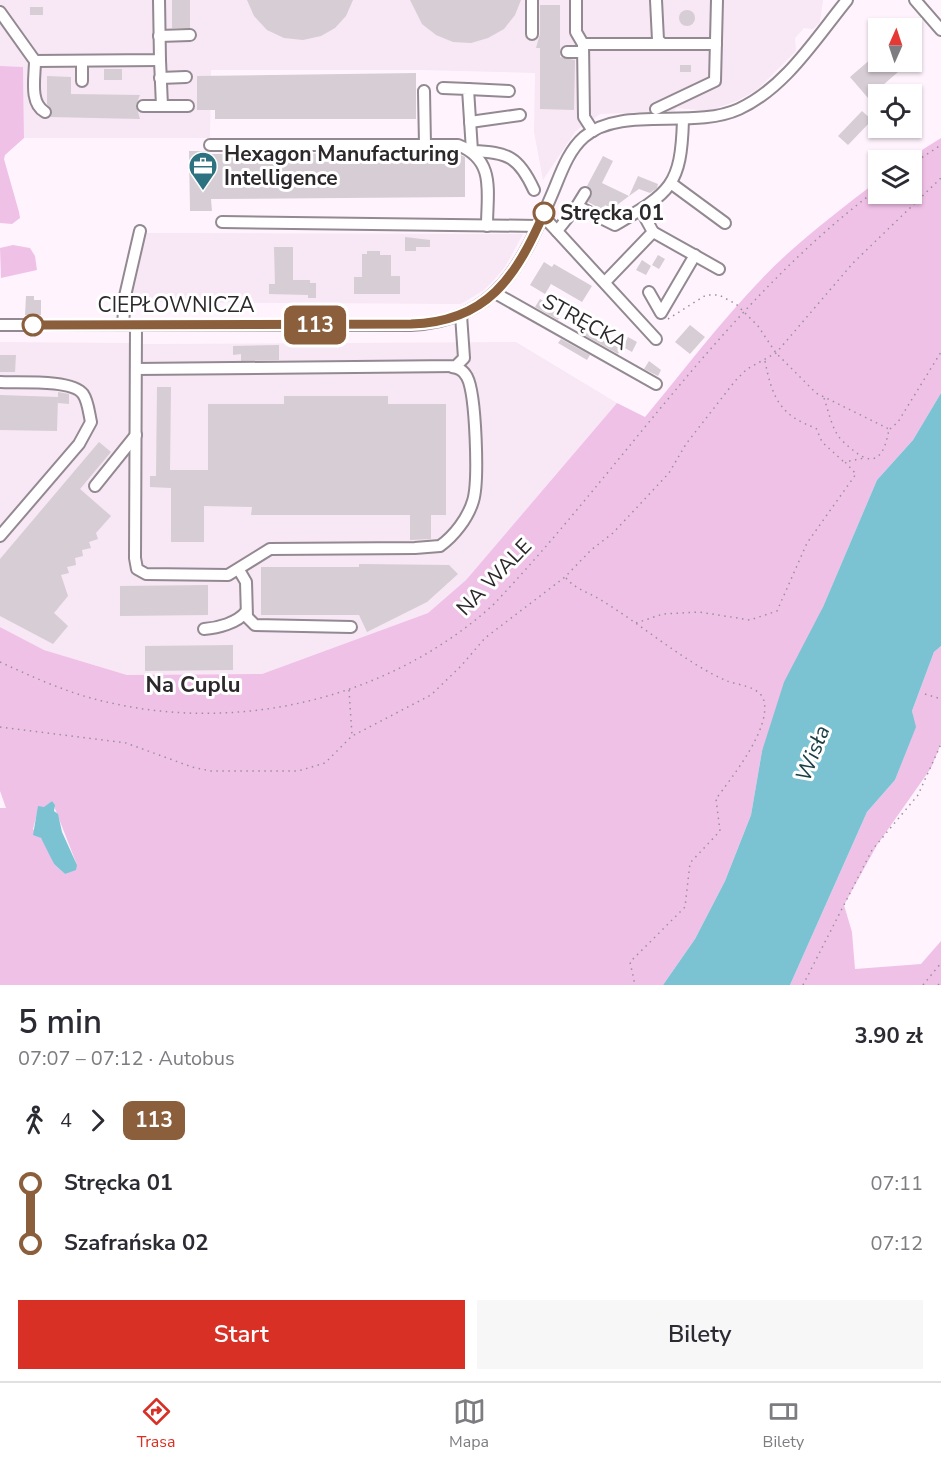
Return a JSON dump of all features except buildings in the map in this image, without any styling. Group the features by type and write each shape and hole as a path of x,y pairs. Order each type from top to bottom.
{"street":[{"path":"159,0 162,105"},
{"path":"532,0 532,34"},
{"path":"576,0 576,32 583,48 584,117 593,131"},
{"path":"656,0 658,40 663,44"},
{"path":"656,109 715,81 717,0"},
{"path":"831,0 840,9"},
{"name":"CIEPŁOWNICZA","path":"0,325 411,324 443,321 461,315 495,293 515,271 571,152 593,131 624,122 683,120 721,115 739,109 764,94 778,82 847,0"},
{"path":"915,0 941,30"},
{"path":"0,12 35,61 35,96 38,106 45,112"},
{"path":"159,36 190,35"},
{"path":"567,52 583,48 716,44"},
{"path":"35,61 160,60"},
{"path":"82,61 82,81"},
{"path":"160,78 186,77"},
{"path":"443,88 509,91"},
{"path":"468,89 472,151 483,163 487,177 488,226"},
{"path":"424,91 425,145"},
{"path":"143,106 188,106"},
{"path":"470,122 520,116"},
{"path":"577,206 615,225 657,200 672,184 680,165 683,120"},
{"path":"210,145 458,145 472,151 498,152 513,159 525,171 534,190"},
{"path":"672,184 725,223"},
{"path":"557,231 585,193"},
{"path":"640,210 653,232 719,268"},
{"path":"222,222 488,226 540,221 557,231 656,339"},
{"path":"123,325 125,296 140,231"},
{"path":"605,282 653,232"},
{"path":"649,292 661,313 695,255"},
{"name":"STRĘCKA","path":"495,293 656,384"},
{"path":"136,325 135,558 137,569 142,573 155,575 223,575 239,570 257,555 270,549 431,548 445,542 466,517 475,494 474,402 464,355 461,315"},
{"path":"452,367 459,365 464,355"},
{"path":"136,369 452,367 460,369 468,380"},
{"path":"0,382 65,385 76,388 85,398 91,422 79,444 0,536"},
{"path":"94,486 136,435"},
{"path":"239,570 246,582 246,612 250,621 261,627 351,627"},
{"path":"204,629 218,627 241,617 246,612"}],"path":[{"path":"922,157 941,145"},
{"path":"0,727 126,743 200,770 298,771 320,765 330,759 352,736 431,695 461,666 485,638 565,577 591,550 614,533 669,473 686,444 735,381 776,353 853,263 941,178"},
{"name":"NA WALE","path":"0,662 86,697 154,711 201,714 247,712 296,705 348,690 424,657 462,632 493,605 744,312 840,217 868,196"},
{"path":"662,319 670,319 706,295 719,296 744,312 758,326 776,353 824,398 889,429"},
{"path":"845,462 873,459 881,455 886,445 889,429 898,422 941,352"},
{"path":"635,623 663,614 699,612 750,620 777,611 807,543 856,474 822,442 816,428 800,423 785,413 771,390 764,360"},
{"path":"824,398 839,437 866,458"},
{"path":"565,577 572,586 604,601 726,680 756,691 764,701 763,715 754,747 716,799 720,831 690,863 685,907 630,962 635,985"},
{"path":"348,690 352,736"},
{"path":"925,694 941,699"},
{"path":"803,985 872,850 918,795 941,744"},
{"path":"923,985 941,963"},
{"path":"938,985 941,982"}],"shaded area":[{"path":"0,0 823,0 820,22 813,29 804,28 795,38 796,51 758,89 737,101 708,111 677,108 674,111 600,114 592,120 587,115 582,126 575,132 543,180 534,132 535,73 420,70 211,70 210,138 24,138 23,67 0,67"},
{"path":"0,66 23,67 24,138 5,155 4,159 20,218 12,224 0,223"},
{"path":"941,138 941,393 913,440 877,480 762,751 751,815 725,881 695,939 663,985 0,985 0,808 6,808 0,791 0,627 44,650 127,675 262,674 428,613 466,580 617,403 645,417 730,313 797,245 868,188 868,204 922,204 922,150","holes":["52,801 77,865 65,874 54,864 45,843 33,829 37,814"]},
{"path":"144,233 523,234 505,267 494,280 484,290 461,304 129,302"},
{"path":"13,245 30,248 35,256 37,270 1,278 0,248"},
{"path":"0,342 129,343 129,347 141,347 141,344 516,342 617,403 466,580 428,613 262,674 127,675 44,650 0,627"},
{"path":"941,646 941,744 931,768 877,845 844,905 852,932 855,969 921,964 941,941 941,985 790,985 867,812 895,780 915,728 912,711 934,652"}],"water":[{"name":"Wisła","path":"941,393 941,646 934,652 912,711 916,727 895,780 867,812 790,985 663,985 695,939 725,881 751,815 762,751 784,682 823,607 877,480 913,440"},
{"path":"52,801 62,832 77,865 76,870 65,874 54,864 41,838 33,835 38,806 44,807"}],"bus line":[{"name":"113","path":"33,325 428,324 443,321 473,309 506,283 524,257 544,213"}],"place":[{"name":"Hexagon Manufacturing Intelligence","path":"203,192"},
{"name":"Stręcka 01","path":"544,213"}],"district":[{"name":"Na Cuplu","path":"193,684"}]}
